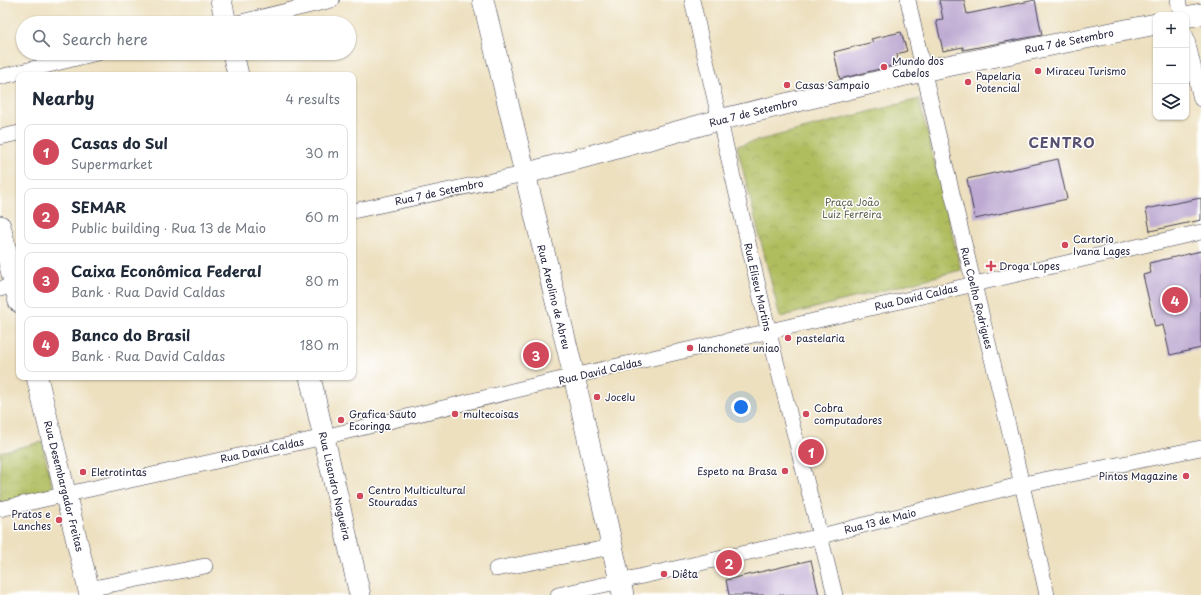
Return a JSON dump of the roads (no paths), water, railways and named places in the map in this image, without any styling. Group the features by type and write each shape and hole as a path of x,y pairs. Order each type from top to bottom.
{"street":[{"path":"221,0 224,16"},
{"path":"266,16 332,0"},
{"name":"Rua Areolino de Abreu","path":"483,0 574,376 621,588"},
{"name":"Rua Eliseu Martins","path":"692,0 718,120 768,333 835,595"},
{"name":"Rua Coelho Rodrigues","path":"908,0 922,70 1023,484 1047,595"},
{"path":"1178,0 1180,12"},
{"path":"1189,16 1201,14"},
{"name":"Rua 7 de Setembro","path":"356,210 524,174 718,120 922,70 1153,25"},
{"path":"1189,48 1201,99"},
{"path":"20,72 69,60"},
{"path":"235,60 237,72"},
{"path":"0,77 16,73"},
{"path":"0,137 16,134"},
{"path":"0,226 13,290"},
{"name":"Rua David Caldas","path":"0,509 66,493 324,437 574,376 768,333 1201,232"},
{"name":"Rua Desembargador Freitas","path":"38,380 89,592"},
{"name":"Rua Lisandro Nogueira","path":"311,380 360,595"},
{"name":"Rua 13 de Maio","path":"558,595 621,588 1023,484 1201,448"},
{"path":"496,569 612,547"},
{"path":"89,592 205,566"}],"place":[{"name":"Mundo dos Cabelos","path":"884,67"},
{"name":"Miraceu Turismo","path":"1038,71"},
{"name":"Papelaria Potencial","path":"968,82"},
{"name":"Casas Sampaio","path":"787,85"},
{"name":"Cartorio Ivana Lages","path":"1065,245"},
{"name":"Droga Lopes","path":"991,266"},
{"name":"Banco do Brasil","path":"1175,300"},
{"name":"pastelaria","path":"788,338"},
{"name":"lanchonete uniao","path":"690,348"},
{"name":"Caixa Econômica Federal","path":"536,355"},
{"name":"Jocelu","path":"597,397"},
{"name":"multecoisas","path":"455,414"},
{"name":"Cobra computadores","path":"806,414"},
{"name":"Grafica Sauto Ecoringa","path":"341,420"},
{"name":"Casas do Sul","path":"811,452"},
{"name":"Espeto na Brasa","path":"785,471"},
{"name":"Eletrotintas","path":"83,472"},
{"name":"Pintos Magazine","path":"1186,476"},
{"name":"Centro Multicultural Stouradas","path":"360,496"},
{"name":"Pratos e Lanches","path":"59,520"},
{"name":"SEMAR","path":"729,563"},
{"name":"Diêta","path":"664,574"}],"district":[{"name":"CENTRO","path":"1062,143"}],"park label":[{"name":"Praça João Luiz Ferreira","path":"852,208"}]}
